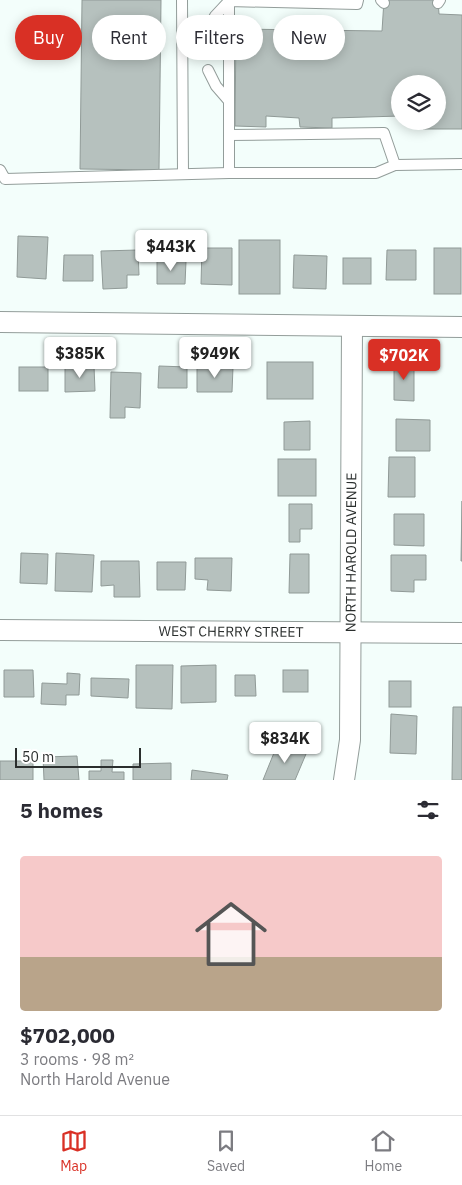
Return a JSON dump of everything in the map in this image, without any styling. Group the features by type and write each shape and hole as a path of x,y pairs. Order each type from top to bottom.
{"street":[{"path":"0,322 462,327"},
{"name":"NORTH HAROLD AVENUE","path":"344,780 350,740 352,326"},
{"name":"WEST CHERRY STREET","path":"0,630 462,633"}],"lane":[{"path":"182,0 184,174"},
{"path":"229,1 229,173"},
{"path":"215,15 229,1 360,1"},
{"path":"208,70 216,86 229,101"},
{"path":"229,135 384,133 395,166"},
{"path":"0,170 5,179 229,173 376,173 395,166 462,164"}],"building":[{"path":"82,0 161,0 161,15 92,15 92,60 160,60 159,170 80,169"},
{"path":"384,0 438,0 439,14 462,15 462,129 446,129 446,75 391,75 391,116 332,118 332,128 300,127 299,118 266,116 266,127 235,126 236,60 263,60 263,29 273,30 273,60 345,60 345,30 382,31"},
{"path":"18,236 48,237 46,279 17,277"},
{"path":"239,240 280,240 280,294 239,294"},
{"path":"202,248 232,248 232,285 201,284"},
{"path":"434,248 461,248 461,294 434,294"},
{"path":"138,250 139,275 127,275 127,288 103,289 101,251"},
{"path":"387,250 416,250 416,280 386,280"},
{"path":"64,255 93,255 93,281 63,281"},
{"path":"294,255 327,256 326,289 293,288"},
{"path":"343,258 371,258 371,284 343,284"},
{"path":"157,261 186,261 185,284 157,284"},
{"path":"267,362 313,362 313,399 267,399"},
{"path":"394,362 414,362 414,401 394,400"},
{"path":"65,366 94,366 95,391 65,392"},
{"path":"159,366 187,367 187,388 158,388"},
{"path":"19,367 48,367 48,391 19,391"},
{"path":"197,367 233,367 232,392 197,392"},
{"path":"111,372 141,373 140,408 125,407 125,418 110,418"},
{"path":"396,419 430,420 430,451 396,451"},
{"path":"310,421 310,450 284,450 284,422"},
{"path":"389,457 415,457 415,497 388,497"},
{"path":"278,459 316,459 316,496 278,496"},
{"path":"462,501 462,561 461,561"},
{"path":"289,504 312,504 312,529 300,529 300,542 289,542"},
{"path":"394,514 424,514 424,546 394,545"},
{"path":"21,553 48,554 47,584 20,583"},
{"path":"56,553 94,555 92,592 55,591"},
{"path":"290,554 309,554 309,593 289,593"},
{"path":"391,555 426,555 426,580 414,580 414,592 391,591"},
{"path":"195,558 232,558 231,591 207,590 208,580 195,579"},
{"path":"101,561 139,561 140,597 114,597 114,585 101,586"},
{"path":"157,562 186,562 185,590 157,590"},
{"path":"136,665 173,665 172,709 136,708"},
{"path":"216,665 216,702 181,703 181,666"},
{"path":"4,670 33,670 34,697 4,697"},
{"path":"283,670 308,670 308,692 283,692"},
{"path":"67,673 80,674 79,695 66,695 66,705 41,704 42,683 67,684"},
{"path":"235,675 255,675 256,696 235,696"},
{"path":"91,678 129,679 128,698 91,696"},
{"path":"389,681 411,681 411,707 389,707"},
{"path":"453,707 462,707 462,780 452,780"},
{"path":"391,714 417,716 416,754 390,753"},
{"path":"278,743 306,754 295,780 263,780"},
{"path":"77,756 79,780 44,780 43,757"},
{"path":"101,760 113,760 112,772 124,772 124,780 89,780 89,771 101,771"},
{"path":"0,761 33,761 33,780 0,780"},
{"path":"171,763 171,780 133,780 133,764"},
{"path":"192,770 228,775 227,780 191,780"}]}
